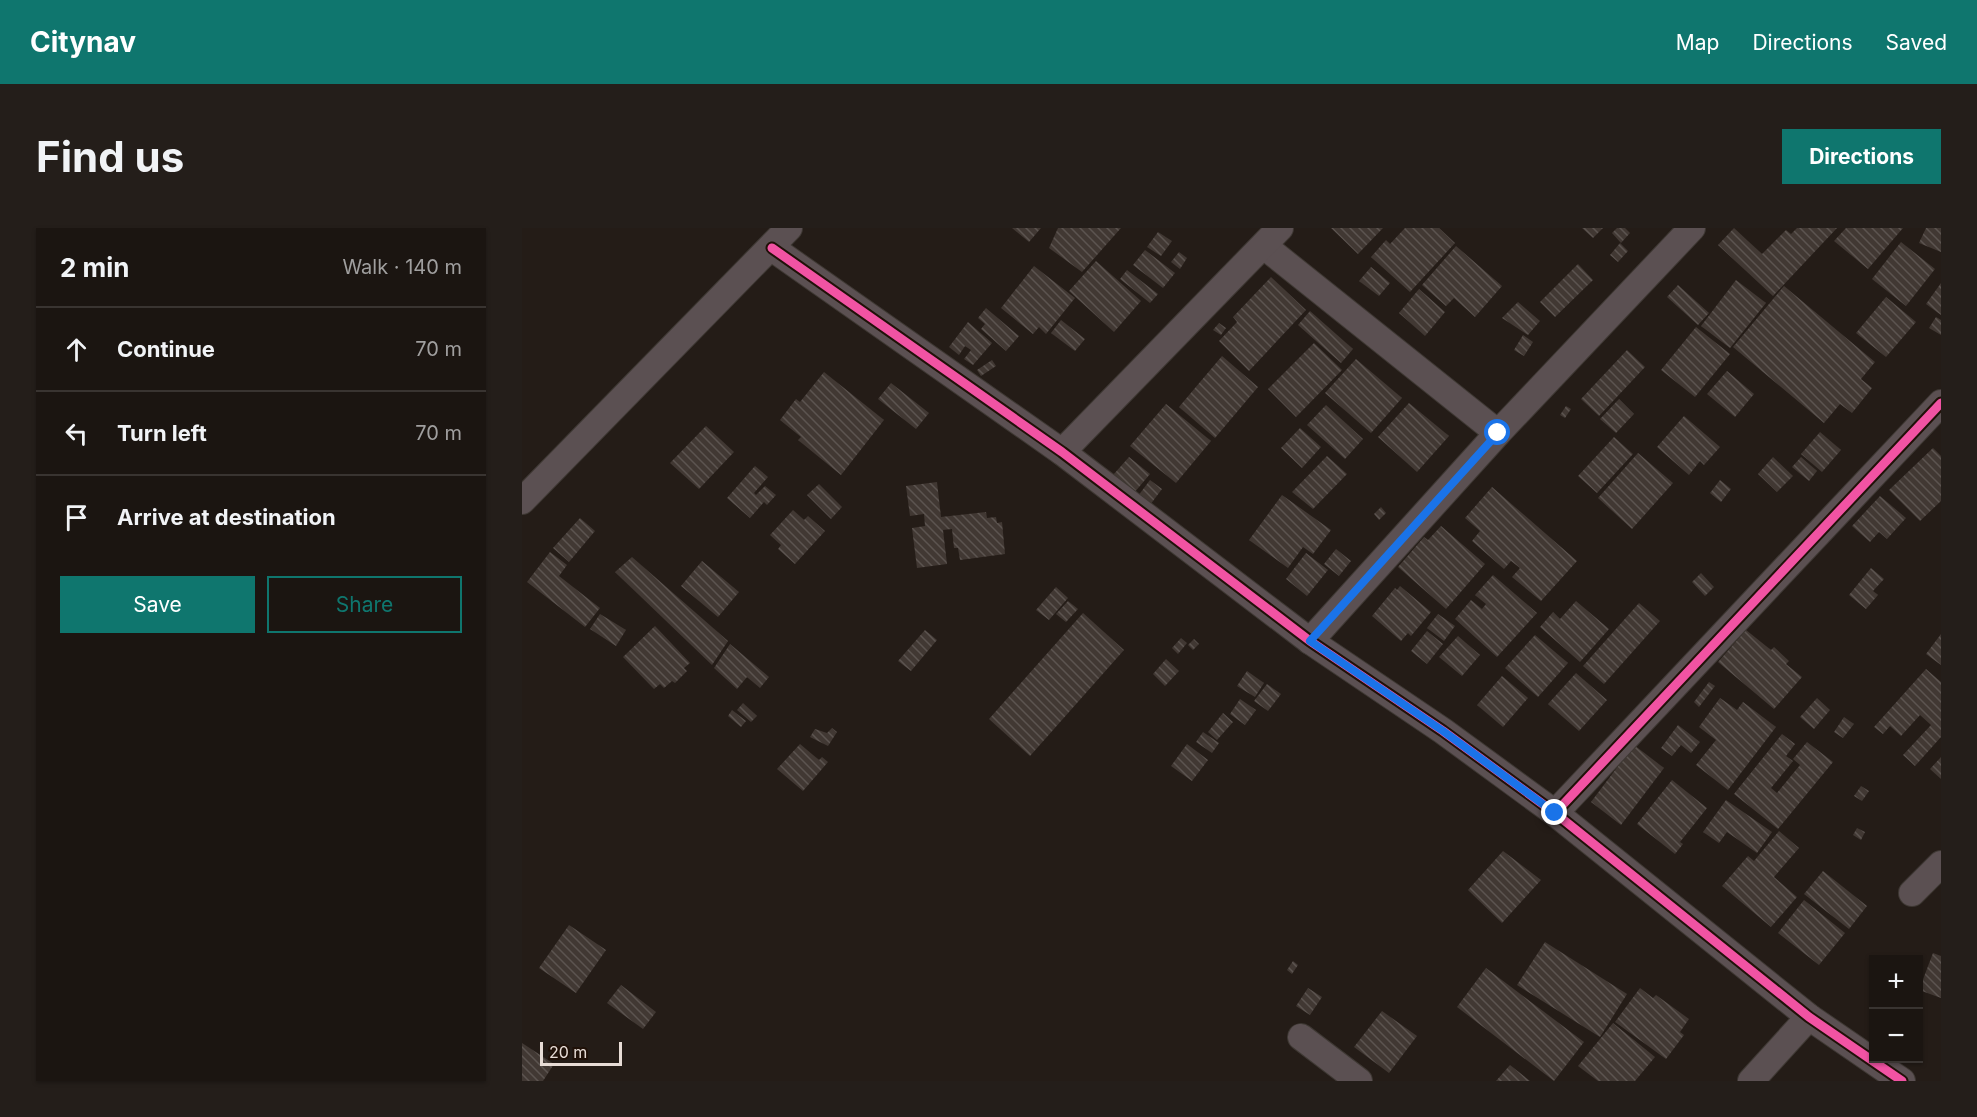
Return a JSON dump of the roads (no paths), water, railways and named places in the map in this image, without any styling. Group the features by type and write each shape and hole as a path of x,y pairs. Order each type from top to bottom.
{"street":[{"path":"522,501 772,248 789,228"},
{"path":"1310,641 1498,433 1692,228"},
{"path":"1062,452 1272,237 1498,433"},
{"path":"772,248 1062,452 1310,641 1443,731 1555,813 1809,1017 1902,1081"},
{"path":"1555,813 1941,403"},
{"path":"1912,893 1941,864"},
{"path":"1751,1081 1809,1017"},
{"path":"1301,1037 1359,1081"}]}
